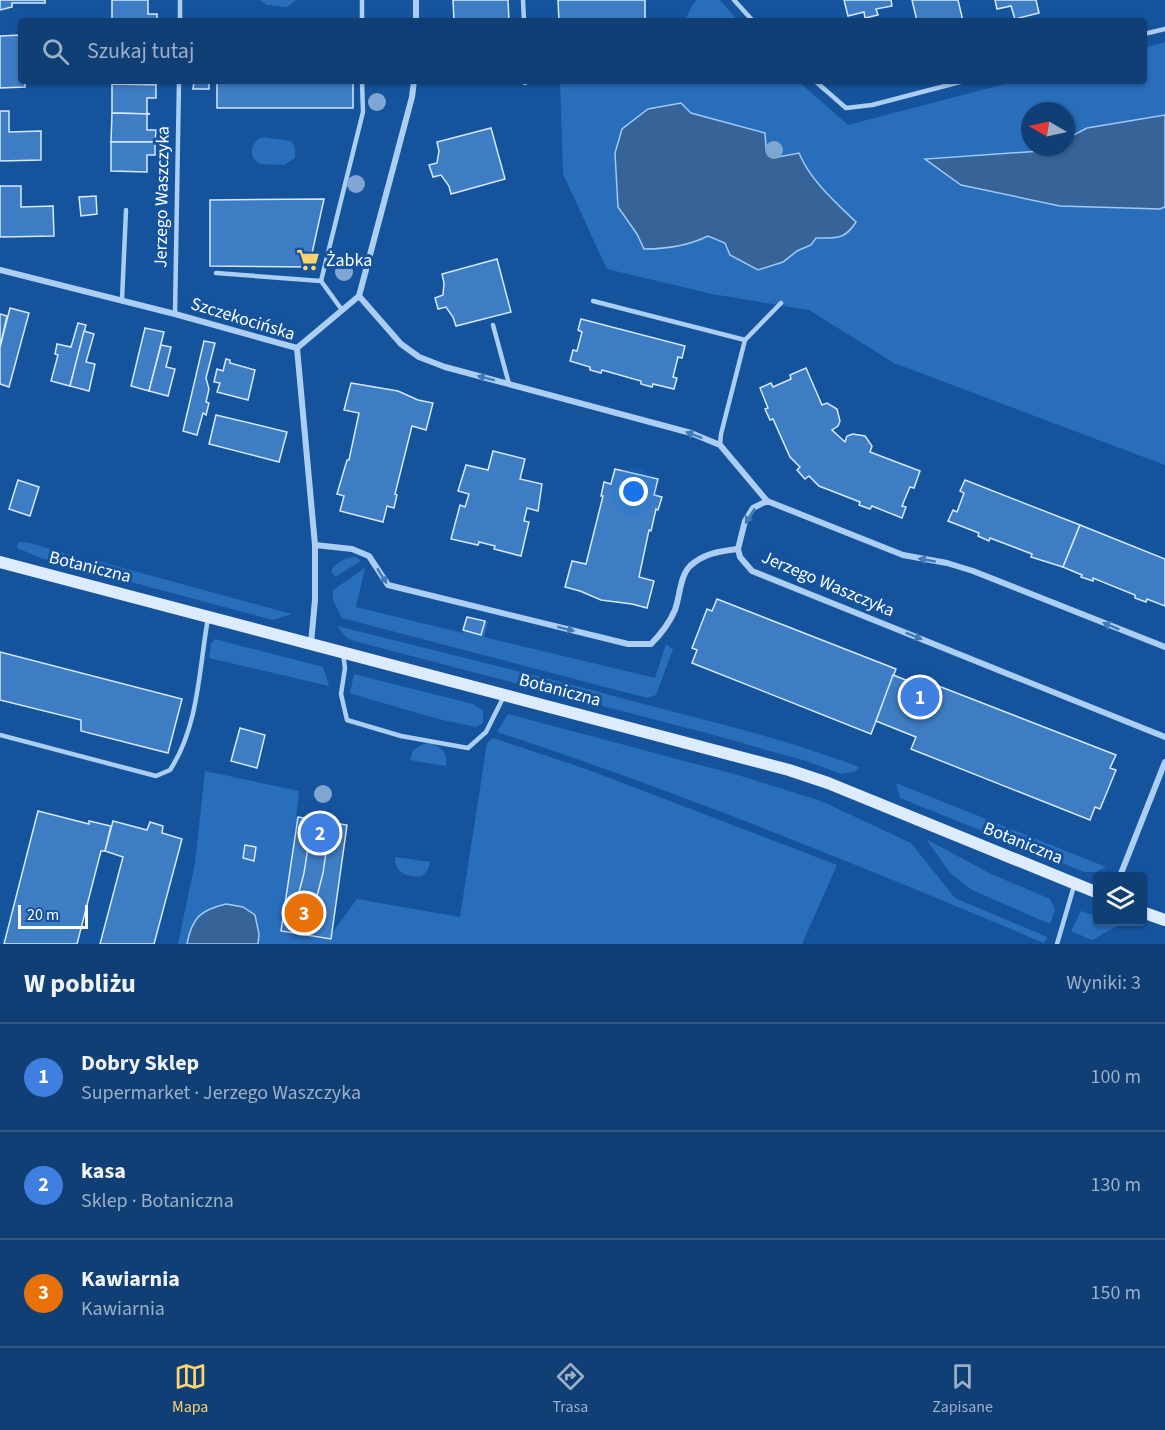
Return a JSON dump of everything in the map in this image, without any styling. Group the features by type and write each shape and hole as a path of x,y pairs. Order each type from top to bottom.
{"main road":[{"name":"Botaniczna","path":"0,562 789,770 837,787 1093,891"},
{"path":"1147,913 1165,920"}],"street":[{"path":"416,0 416,18"},
{"path":"297,348 359,296 412,98 414,84"},
{"name":"Szczekocińska","path":"0,270 122,300 297,348 315,544 315,600 311,643"},
{"path":"359,296 401,344 419,357 445,367 691,433 720,446 767,501 903,555 947,563 973,572 1165,647"},
{"name":"Jerzego Waszczyka","path":"767,501 753,508 745,521 738,549 740,557 752,571 1165,737"},
{"path":"315,544 352,549 369,556 388,585 627,644 651,644 665,629 675,609 683,579 689,567 713,553 738,549"},
{"path":"1122,872 1165,762"}],"lane":[{"path":"180,0 180,18"},
{"path":"362,0 362,18"},
{"path":"523,0 524,18"},
{"path":"734,0 750,18"},
{"path":"1147,33 1165,29"},
{"name":"Jerzego Waszczyka","path":"175,314 179,84"},
{"path":"321,281 363,112 362,84"},
{"path":"818,84 846,108 872,105 952,84"},
{"path":"122,300 126,210"},
{"path":"216,273 321,281 342,310"},
{"path":"593,301 745,340"},
{"path":"720,446 745,340 781,303"},
{"path":"493,326 509,384"},
{"path":"0,735 156,776 170,770 188,734 208,616"},
{"path":"343,652 345,668 340,694 347,720 381,731 468,748 486,732 505,694"},
{"path":"1057,944 1075,883"}],"shaded area":[{"path":"260,0 296,0 287,7 267,5"},
{"path":"697,0 720,0 735,18 686,18"},
{"path":"1165,42 1165,465 894,363 809,310 712,294 607,269 563,174 560,84 801,84 848,125 1005,84 1147,84 1147,47"},
{"path":"681,103 691,113 765,133 769,154 778,157 799,153 816,181 856,222 852,228 839,237 816,238 811,245 797,251 783,262 758,270 730,255 725,243 708,236 677,246 644,249 637,234 618,207 615,153 622,129 648,109"},
{"path":"1165,115 1165,207 1160,209 1060,206 961,185 925,159 1021,152 1021,156 1075,156 1075,134 1087,128"},
{"path":"262,137 291,141 295,158 284,165 259,164 252,156 252,150 257,140"},
{"path":"18,542 30,543 70,555 70,565 41,558 17,548"},
{"path":"356,557 361,561 335,577 331,570 339,562"},
{"path":"94,560 292,614 273,620 90,571"},
{"path":"365,568 356,607 463,633 463,630 481,634 485,621 488,622 484,637 655,678 666,644 673,649 656,695 647,698 342,618 333,600 333,590"},
{"path":"337,626 735,728 859,767 856,771 842,774 806,761 710,734 354,641 347,638"},
{"path":"215,639 323,667 329,686 209,658 211,644"},
{"path":"354,674 473,704 483,711 483,723 476,727 438,719 352,694 350,693"},
{"path":"508,714 741,776 821,801 911,843 955,898 1047,937 1044,943 773,832 567,755 497,732"},
{"path":"493,738 586,769 837,865 802,944 178,944 195,863 205,771 299,791 296,817 298,817 290,871 330,936 357,899 460,917 487,743"},
{"path":"430,743 443,751 446,766 410,760 417,748"},
{"path":"896,783 1106,867 1096,872 1084,872 900,798"},
{"path":"926,839 991,874 1050,899 1055,910 1050,924 972,890 951,874"},
{"path":"395,857 431,862 422,876 412,876 399,871"},
{"path":"226,904 243,907 255,915 259,934 258,944 187,944 192,927 199,916 210,909"},
{"path":"1081,911 1093,915 1093,926 1117,926 1092,940 1071,931"}],"building":[{"path":"0,0 45,0 45,3 12,3 12,7 0,10"},
{"path":"112,0 148,0 148,14 157,14 157,18 112,18"},
{"path":"453,0 508,0 509,18 454,18"},
{"path":"558,0 645,0 645,18 559,18"},
{"path":"844,0 891,0 892,6 876,9 878,15 865,18 864,12 848,16"},
{"path":"912,0 958,0 962,18 916,18"},
{"path":"995,0 1036,0 1039,13 1015,18 1011,6 997,9"},
{"path":"18,35 18,84 25,84 25,87 0,88 0,36"},
{"path":"112,84 156,85 156,98 147,98 147,113 150,114 112,113"},
{"path":"194,84 209,84 209,89 193,89"},
{"path":"217,84 353,84 353,108 217,108"},
{"path":"0,111 9,111 9,132 41,131 41,160 0,161"},
{"path":"112,113 150,114 147,114 147,130 156,130 155,142 111,142"},
{"path":"491,128 505,179 451,194 449,186 441,175 433,177 429,165 437,163 439,151 437,142"},
{"path":"111,142 155,142 155,155 147,155 147,172 111,171"},
{"path":"0,186 21,186 21,207 53,206 54,236 0,237"},
{"path":"96,196 97,214 81,216 79,197"},
{"path":"324,199 309,267 210,266 210,200"},
{"path":"497,259 511,312 456,326 446,307 438,309 435,298 443,295 442,274"},
{"path":"10,308 29,313 9,387 0,384 0,347"},
{"path":"0,314 7,316 0,347"},
{"path":"581,319 685,346 682,358 678,357 673,377 677,378 674,389 653,384 652,387 641,384 641,381 602,370 601,373 590,370 590,367 570,361 573,350 577,351 582,332 578,330"},
{"path":"78,323 86,325 70,386 51,381 58,355 55,354 57,344 71,347"},
{"path":"145,328 164,332 149,391 131,386"},
{"path":"84,331 94,334 86,362 95,364 89,391 70,386"},
{"path":"204,341 215,343 206,378 209,389 206,402 209,403 206,415 203,413 197,435 183,431"},
{"path":"161,345 171,347 166,367 175,369 168,396 149,391"},
{"path":"226,359 230,360 230,363 255,370 248,400 217,392 220,383 214,382 217,369 223,371"},
{"path":"806,368 822,405 827,403 837,409 840,421 838,426 832,430 845,442 847,436 853,434 865,436 872,446 870,452 920,471 914,488 910,487 902,506 906,507 902,518 872,506 870,509 859,505 860,502 819,486 809,476 805,479 797,470 800,467 790,457 773,419 770,420 765,409 768,408 760,388 771,383 773,387 791,379 790,375"},
{"path":"351,383 398,391 418,400 433,403 426,430 412,426 395,494 397,495 394,508 387,506 383,522 340,511 344,496 337,494 347,460 349,460 359,413 344,410"},
{"path":"216,415 287,432 279,462 209,444"},
{"path":"493,451 525,459 520,479 542,484 538,511 527,508 524,521 529,522 521,556 494,549 495,546 479,542 478,545 451,539 460,505 465,507 469,494 458,491 466,465 488,470"},
{"path":"615,469 658,479 654,495 662,497 658,510 656,509 651,531 649,530 639,577 654,581 647,608 601,600 565,587 572,561 586,564 603,496 601,496 604,482 611,484"},
{"path":"18,480 39,487 30,516 9,509"},
{"path":"965,480 1080,525 1063,567 1031,557 1032,554 990,538 989,541 978,536 979,533 948,521 953,510 957,512 964,493 960,491"},
{"path":"1080,525 1165,559 1165,606 1147,599 1146,602 1135,598 1135,595 1093,578 1093,581 1081,577 1082,575 1063,567"},
{"path":"717,599 896,669 871,734 692,663 697,650 692,648 707,609 712,611"},
{"path":"467,617 485,621 481,635 463,630"},
{"path":"0,652 182,699 168,753 81,731 81,720 0,700"},
{"path":"893,675 934,691 936,685 1116,755 1110,768 1116,770 1100,809 1095,807 1090,820 911,749 916,737 876,721"},
{"path":"240,728 265,735 257,768 231,761"},
{"path":"38,811 89,824 89,821 111,826 105,851 101,851 77,944 4,944"},
{"path":"298,817 347,825 331,939 281,931"},
{"path":"113,821 147,830 150,822 163,826 162,833 182,839 154,944 100,944 123,857 105,851"},
{"path":"311,828 329,831 323,873 310,923 292,919 304,873"},
{"path":"245,845 256,847 254,861 243,858"}],"place":[{"name":"Żabka","path":"308,260"},
{"name":"Dobry Sklep","path":"920,697"},
{"name":"kasa","path":"320,833"},
{"name":"Kawiarnia","path":"304,913"}]}
